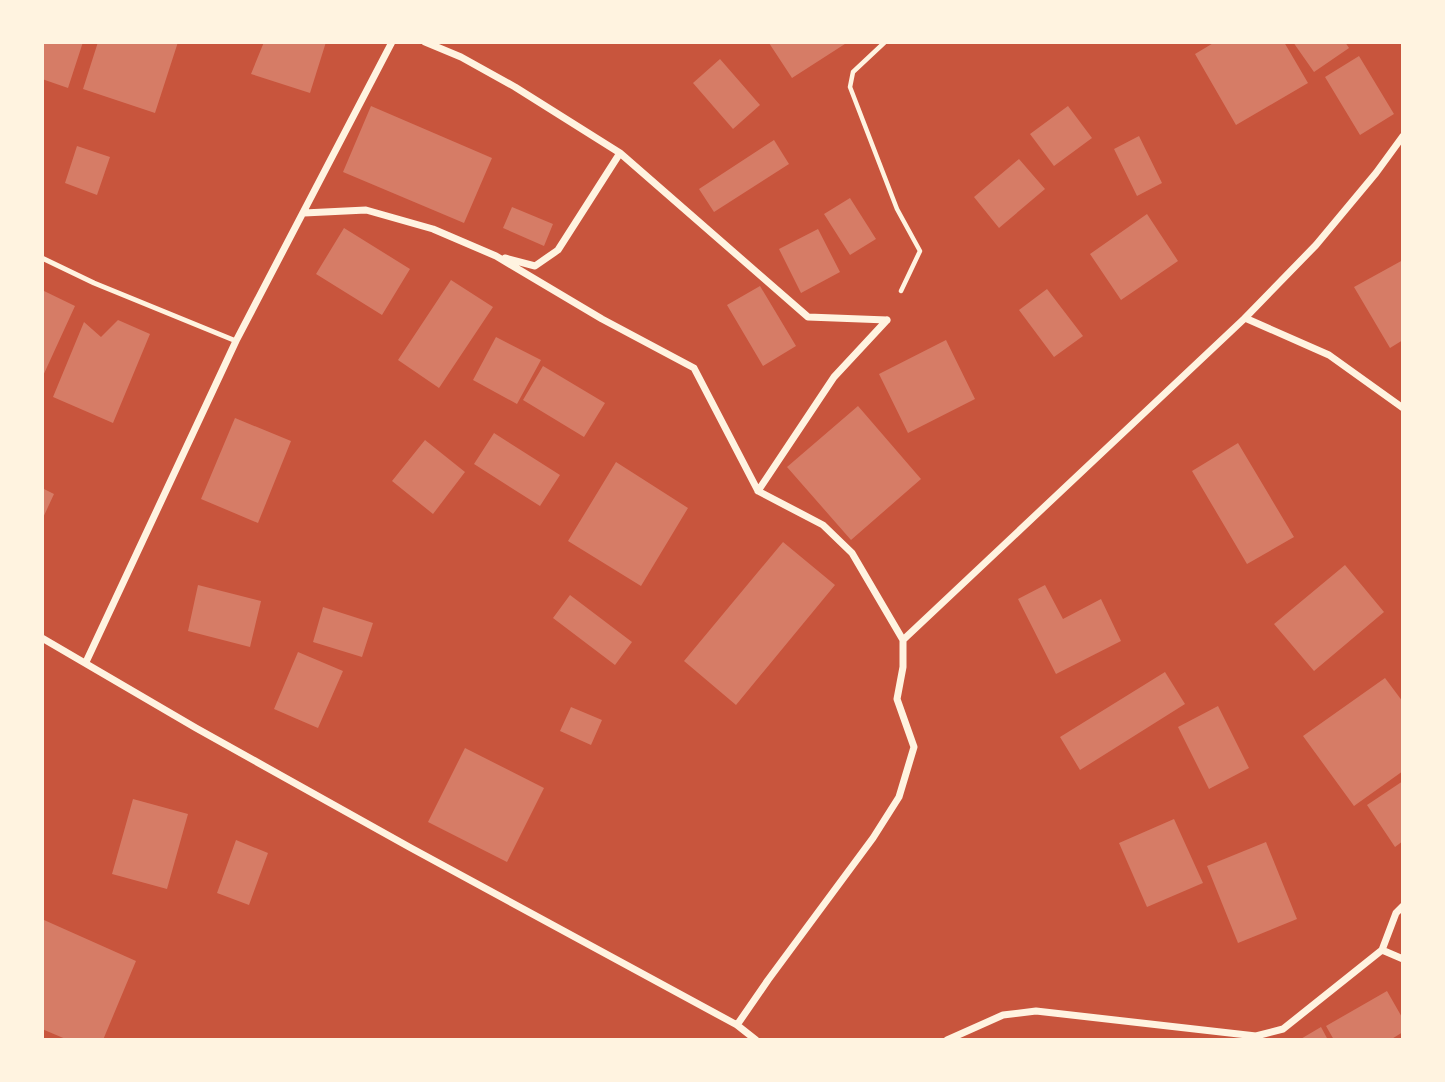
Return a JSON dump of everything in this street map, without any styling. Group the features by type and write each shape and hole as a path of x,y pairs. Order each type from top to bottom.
{"street":[{"path":"86,662 236,341 392,42"},
{"path":"425,42 461,57 515,87 620,153 808,317 887,320"},
{"path":"903,640 1245,317 1316,245 1403,136"},
{"path":"496,256 535,266 558,250 620,153"},
{"path":"304,213 366,210 433,229 496,256 602,319 694,368 758,491 823,525 852,553 903,640 903,667 897,699 914,747 899,797 873,838 737,1025"},
{"path":"1245,317 1329,355 1403,408"},
{"path":"758,491 834,377 887,320"},
{"path":"42,638 411,849 737,1025 755,1040"},
{"path":"947,1040 1003,1015 1036,1011 1256,1036 1283,1029 1382,950 1396,913 1403,906"},
{"path":"1382,950 1403,959"}],"lane":[{"path":"42,258 94,283 236,341"}],"path":[{"path":"885,42 853,72 850,87 897,209 920,251 887,320"}],"building":[{"path":"42,42 83,42 68,88 42,79"},
{"path":"98,42 178,42 155,113 83,89"},
{"path":"264,42 326,42 310,93 251,74"},
{"path":"848,42 792,78 769,43"},
{"path":"1215,42 1284,42 1308,83 1236,125 1195,54"},
{"path":"1293,42 1345,42 1349,48 1314,72"},
{"path":"1359,56 1394,114 1360,135 1325,77"},
{"path":"720,59 760,105 733,129 693,83"},
{"path":"371,106 492,158 464,223 343,172"},
{"path":"1068,106 1092,138 1054,166 1030,134"},
{"path":"1139,136 1162,183 1137,196 1114,149"},
{"path":"774,140 789,164 714,212 699,189"},
{"path":"77,146 110,157 97,195 65,183"},
{"path":"1019,159 1045,189 999,228 974,197"},
{"path":"850,198 876,239 850,255 824,214"},
{"path":"512,207 553,224 544,246 503,228"},
{"path":"1147,214 1178,261 1121,300 1090,254"},
{"path":"344,228 410,269 382,315 316,274"},
{"path":"818,229 840,272 801,293 779,249"},
{"path":"1403,260 1403,340 1390,348 1354,287"},
{"path":"451,280 493,307 439,388 398,360"},
{"path":"760,286 796,346 763,366 727,305"},
{"path":"1047,289 1083,336 1054,357 1019,310"},
{"path":"42,290 75,306 42,378"},
{"path":"118,320 150,334 113,423 53,397 84,322 101,337"},
{"path":"496,337 541,360 517,404 473,380"},
{"path":"946,340 975,399 908,433 879,374"},
{"path":"543,366 605,403 584,437 523,400"},
{"path":"858,406 921,479 851,540 787,467"},
{"path":"235,418 291,441 258,523 201,499"},
{"path":"494,433 560,475 540,506 474,464"},
{"path":"425,440 465,472 433,514 392,481"},
{"path":"1238,443 1294,537 1247,564 1192,471"},
{"path":"616,462 688,508 641,586 568,541"},
{"path":"42,488 54,494 42,520"},
{"path":"783,542 835,585 736,705 684,661"},
{"path":"1345,565 1384,612 1314,671 1274,624"},
{"path":"198,585 261,601 250,647 188,631"},
{"path":"1045,585 1063,619 1101,599 1121,641 1056,674 1018,599"},
{"path":"570,595 632,642 615,665 553,618"},
{"path":"323,607 373,623 362,657 313,642"},
{"path":"298,652 343,671 318,728 274,709"},
{"path":"1165,672 1185,704 1080,770 1060,737"},
{"path":"1385,678 1403,702 1403,771 1354,806 1303,736"},
{"path":"1218,706 1249,768 1209,789 1178,727"},
{"path":"571,707 602,720 591,745 560,731"},
{"path":"465,748 544,788 507,862 428,822"},
{"path":"1403,781 1403,841 1395,847 1367,805"},
{"path":"133,799 188,814 167,889 112,874"},
{"path":"1174,819 1203,883 1147,907 1119,843"},
{"path":"236,840 268,853 249,905 217,893"},
{"path":"1266,842 1297,919 1238,943 1207,866"},
{"path":"44,920 136,961 103,1040 68,1040 42,1029"},
{"path":"1387,991 1403,1019 1403,1032 1390,1040 1334,1040 1326,1026"},
{"path":"1321,1027 1328,1040 1299,1040"}]}
